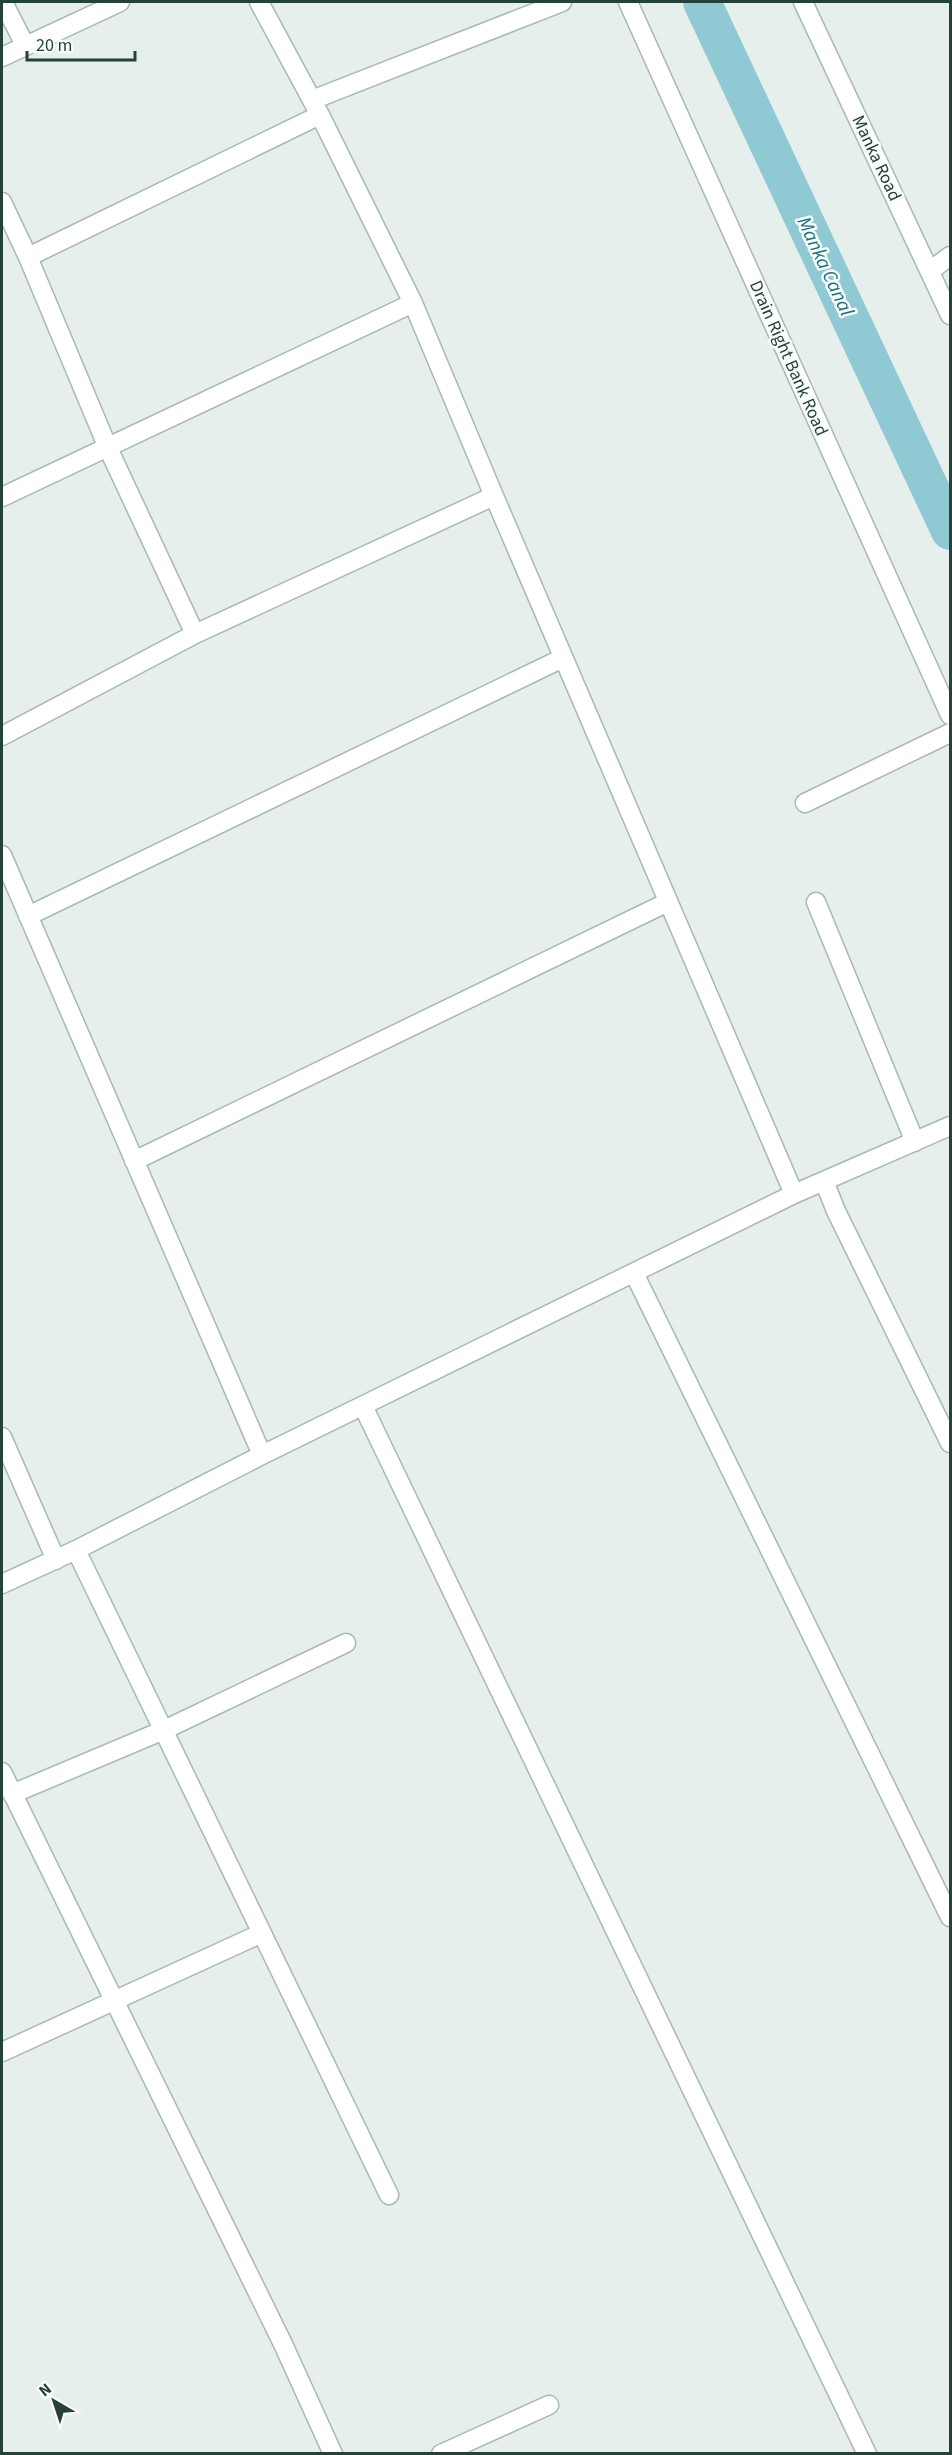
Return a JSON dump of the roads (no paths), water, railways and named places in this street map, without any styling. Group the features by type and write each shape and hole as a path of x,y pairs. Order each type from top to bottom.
{"street":[{"path":"3,2 25,45"},
{"path":"2,57 120,2"},
{"path":"259,2 316,108 413,303 794,1194"},
{"path":"28,257 316,108 562,2"},
{"name":"Drain Right Bank Road","path":"628,2 951,715"},
{"name":"Manka Road","path":"808,4 951,315"},
{"path":"2,202 28,257 108,448 195,634"},
{"path":"930,271 951,256"},
{"path":"2,497 413,303"},
{"path":"2,736 195,634 494,496"},
{"path":"28,916 563,658"},
{"path":"805,803 951,733"},
{"path":"2,855 262,1455"},
{"path":"134,1161 668,902"},
{"path":"816,902 915,1142"},
{"path":"2,1584 56,1560 262,1455 794,1194 951,1126"},
{"path":"824,1181 836,1211 951,1443"},
{"path":"634,1274 951,1917"},
{"path":"363,1406 867,2454"},
{"path":"2,1437 56,1560"},
{"path":"76,1550 389,2195"},
{"path":"12,1794 164,1730 346,1643"},
{"path":"2,1772 283,2344 333,2454"},
{"path":"2,2052 262,1933"},
{"path":"441,2454 549,2405"}],"waterway":[{"name":"Manka Canal","path":"702,2 950,531"}]}
